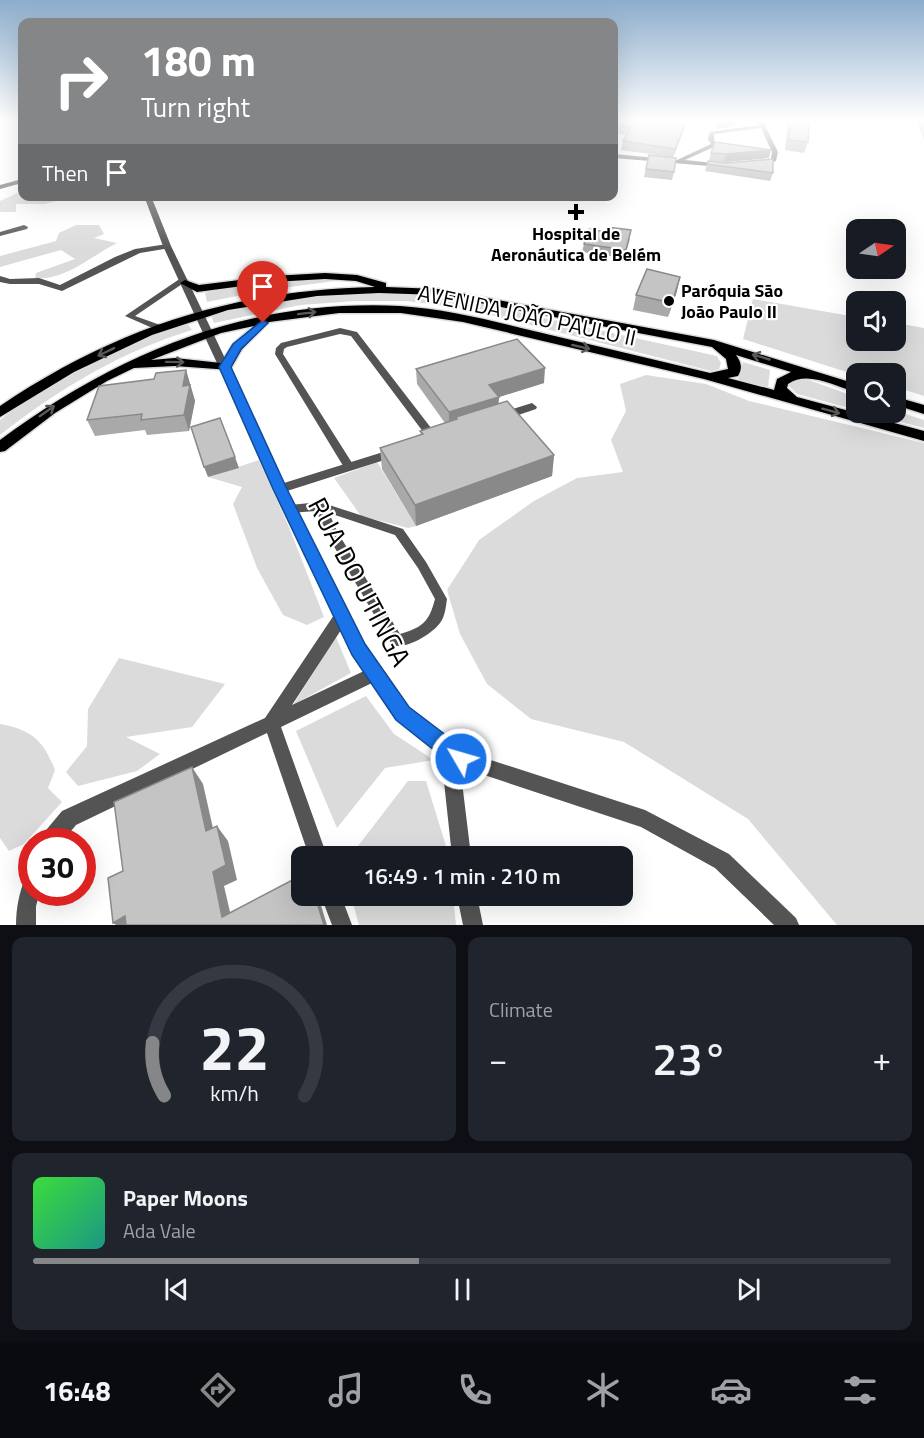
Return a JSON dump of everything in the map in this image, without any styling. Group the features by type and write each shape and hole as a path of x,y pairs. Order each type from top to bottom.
{"main road":[{"path":"184,281 197,289 273,279 326,276 369,280 393,288"},
{"path":"193,299 214,287"},
{"name":"AVENIDA JOÃO PAULO II","path":"0,413 20,398 66,372 160,328 200,313 272,299 393,288 448,294 714,344 846,385"},
{"name":"AVENIDA JOÃO PAULO II","path":"0,447 52,407 125,366 170,346 208,333 271,318 344,309 426,311 706,376 924,436"},
{"path":"125,366 175,362 225,367 237,347 255,329 271,318"},
{"path":"706,376 733,373 735,368 734,361 728,353 714,344"},
{"path":"801,403 780,388 782,382 791,376 814,374"},
{"path":"906,404 924,410"}],"street":[{"path":"0,187 18,182"},
{"name":"RUA DO UTINGA","path":"149,201 167,246 280,489 358,650 403,714 461,759 645,819 722,861 789,925"},
{"path":"0,234 24,226"},
{"path":"0,279 14,282 39,281 62,288 118,259 138,251 167,246"},
{"path":"489,421 532,407"},
{"path":"280,489 403,450"},
{"path":"271,722 342,615"},
{"path":"61,828 69,818 375,674"},
{"path":"271,722 314,846"},
{"path":"460,846 453,782 461,759"},
{"path":"26,906 26,925"},
{"path":"335,906 342,925"},
{"path":"469,906 473,925"}],"lane":[{"path":"702,164 724,166"},
{"path":"751,166 758,164"},
{"path":"160,328 129,316 184,281"},
{"path":"349,466 279,354 279,350 284,345 340,331 354,334 435,439"},
{"path":"290,509 320,506 399,532 441,598 436,619 419,634 397,641 333,535 320,506"}],"shaded area":[{"path":"18,193 18,201 56,201 45,204 16,204 16,212 0,212 0,201"},
{"path":"76,225 99,225 104,234 94,238 117,243 57,276 35,278 36,273 75,259 61,250 0,267 0,256 56,241 59,233"},
{"path":"310,278 357,278 267,290 207,302 205,293 217,289"},
{"path":"365,292 429,295 458,299 717,356 721,363 719,369 711,371 468,309 407,301 356,301 300,305 214,323 210,313 305,297"},
{"path":"753,299 846,315 846,351 906,351 906,325 924,328 924,396 906,390 906,363 846,363 846,372 743,339"},
{"path":"186,322 192,330 140,349 91,374 44,403 0,435 0,420 66,376 137,341"},
{"path":"743,362 770,370 768,387 738,380"},
{"path":"646,375 706,384 749,401 924,443 924,925 837,925 748,819 624,742 531,719 487,684 460,634 447,590 479,540 534,501 577,478 623,472 611,440 626,411 620,384"},
{"path":"803,378 846,393 846,407 797,394 788,385 793,380"},
{"path":"906,414 924,420 924,428 904,423"},
{"path":"259,460 289,527 324,617 307,625 283,615 257,568 233,504 242,487 208,477"},
{"path":"377,462 416,526 408,528 361,516 334,478"},
{"path":"336,637 351,673 293,705"},
{"path":"119,658 225,684 192,727 126,737 160,754 137,771 78,786 66,772 87,746 88,709"},
{"path":"366,696 394,734 434,760 385,768 337,828 296,731"},
{"path":"0,724 28,733 41,744 55,770 48,788 62,802 38,828 18,828 18,847 9,851 0,838"},
{"path":"408,781 426,781 446,846 358,846"},
{"path":"354,906 454,906 456,925 359,925"}],"building":[{"path":"647,164 675,164 674,172 646,169"},
{"path":"708,164 773,164 773,173"},
{"path":"607,227 631,230 626,250 584,244 589,229 606,232"},
{"path":"647,269 680,277 672,303 636,295"},
{"path":"517,339 545,368 489,385 499,397 449,412 416,369"},
{"path":"186,370 183,386 190,385 184,415 141,420 142,414 87,420 99,386 154,379 156,373"},
{"path":"507,401 554,455 415,505 380,448 423,434 420,431 457,419 456,417"},
{"path":"220,418 235,457 204,467 191,427"},
{"path":"192,767 206,831 217,826 226,865 213,872 222,917 291,881 291,906 318,906 324,925 126,925 125,916 113,923 108,878 123,871 114,802"}],"place":[{"name":"Hospital de Aeronáutica de Belém","path":"576,212"},
{"name":"Paróquia São João Paulo II","path":"669,301"}],"route":[{"path":"263,323 237,347 225,367 280,489 358,650 403,714 461,759"}]}
